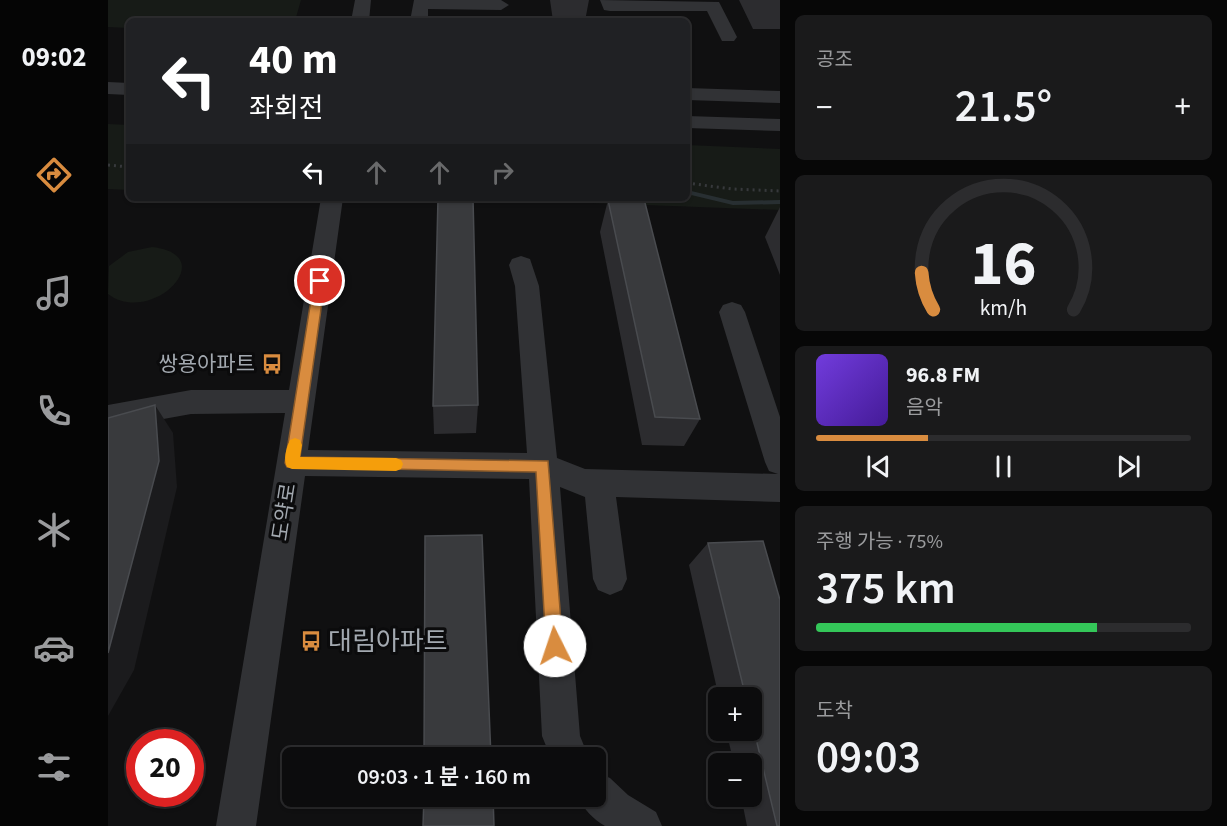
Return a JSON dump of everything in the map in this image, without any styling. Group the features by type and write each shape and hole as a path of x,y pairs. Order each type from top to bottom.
{"street":[{"path":"360,18 363,0"},
{"path":"608,0 610,6 639,15 681,18"},
{"path":"418,18 420,4 460,13 501,9"},
{"path":"639,15 713,6 728,37"},
{"path":"690,19 695,19"},
{"path":"108,88 126,89"},
{"path":"690,94 780,97"},
{"path":"690,122 780,125"},
{"name":"도약로","path":"236,826 332,201"},
{"path":"521,266 526,286 543,466 561,736 566,747"},
{"path":"292,463 543,466 584,483 778,483 732,312"},
{"path":"108,417 191,402 301,401"},
{"path":"599,483 610,579"},
{"path":"606,801 642,826"}],"path":[{"path":"108,165 126,167"},
{"path":"690,183 732,189 780,191"}],"shaded area":[{"path":"108,0 301,0 296,18 126,18 126,28 108,27"},
{"path":"108,124 126,125 126,190 108,189"},
{"path":"690,145 780,149 780,210 539,201 690,201"},
{"path":"152,247 172,253 181,262 181,274 173,286 160,296 143,302 125,302 108,294 109,266 128,252"}],"building":[{"path":"438,201 473,201 478,405 433,406"},
{"path":"608,201 645,201 700,419 655,417"},
{"path":"155,405 159,461 108,653 108,418"},
{"path":"482,535 491,747 424,747 425,536"},
{"path":"763,541 780,600 780,826 777,826 762,764 762,753 759,753 757,741 762,741 762,687 743,687 708,543"},
{"path":"424,807 493,807 494,826 423,826"}],"waterway":[{"path":"690,193 733,203 780,202"}],"slow traffic":[{"path":"295,445 292,463 396,464"}],"place":[{"name":"쌍용아파트","path":"272,364"},
{"name":"대림아파트","path":"311,641"}],"route":[{"path":"320,281 292,463 543,466 555,646"}]}
